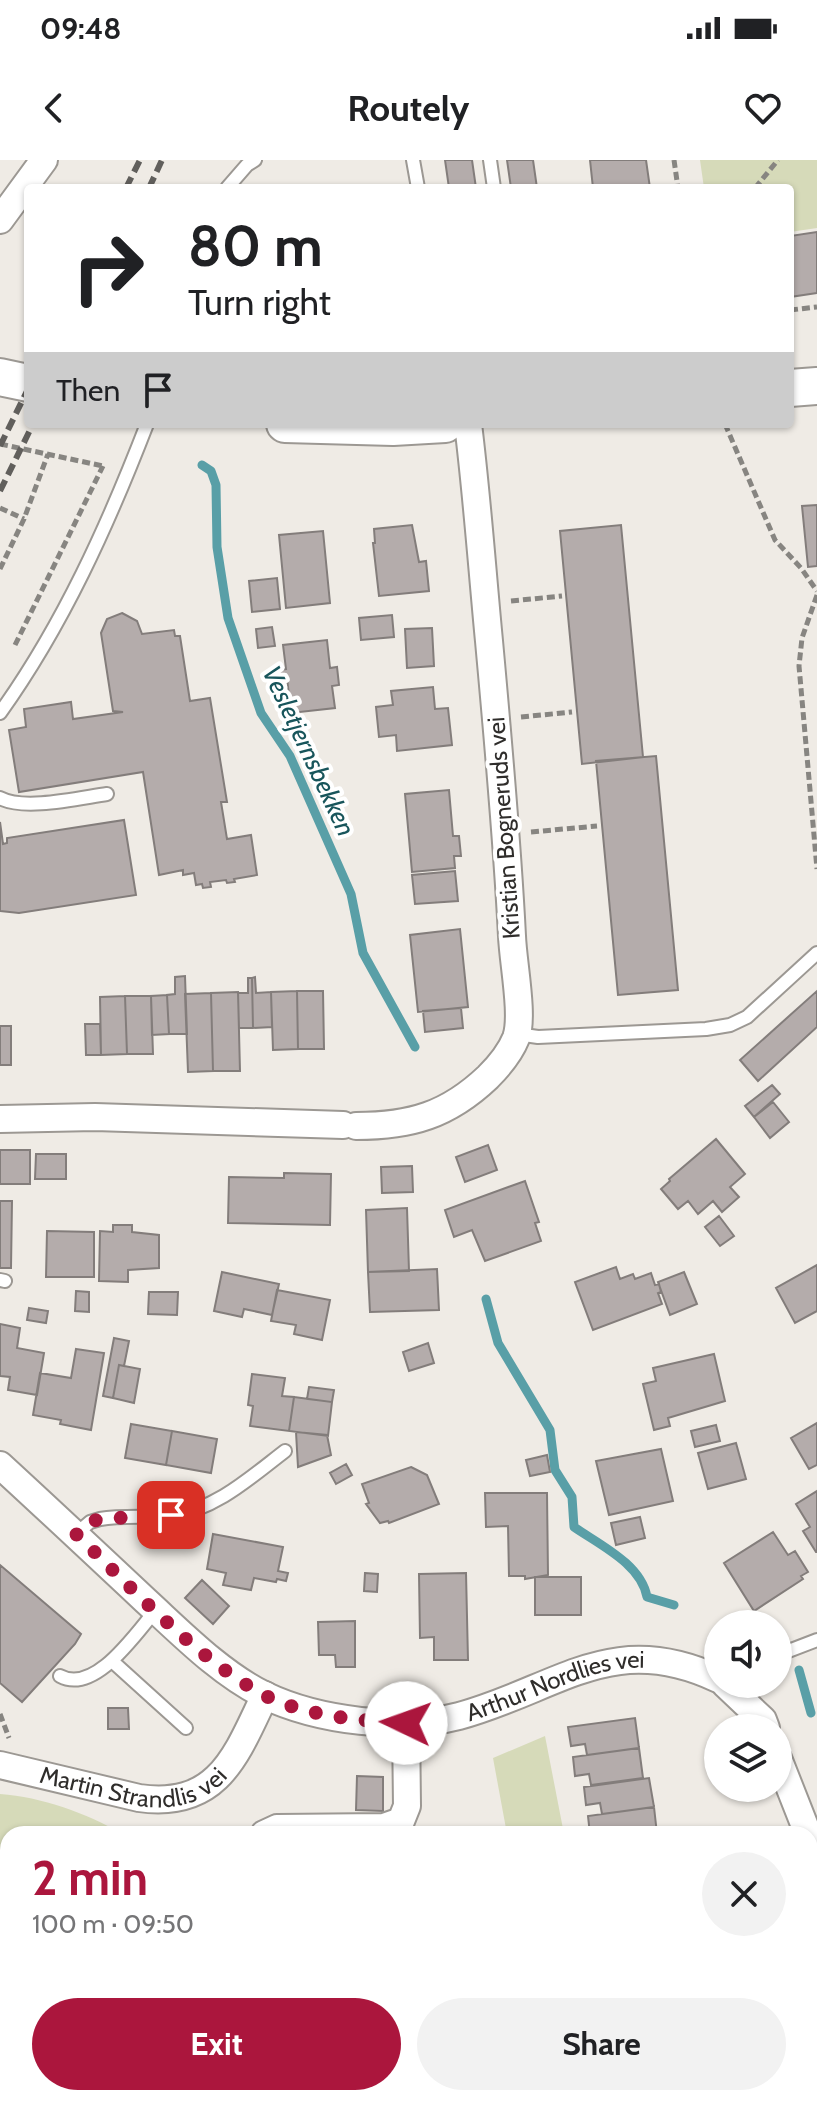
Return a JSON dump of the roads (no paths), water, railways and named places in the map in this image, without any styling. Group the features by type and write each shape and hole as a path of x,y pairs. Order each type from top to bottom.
{"street":[{"path":"26,184 44,160"},
{"path":"0,220 24,187"},
{"path":"0,377 24,382"},
{"path":"794,388 817,386"},
{"name":"Kristian Bogneruds vei","path":"468,428 508,846 514,974 520,1015 517,1034"},
{"path":"0,1119 95,1117 350,1126 407,1122 447,1109 476,1088 507,1055 517,1034"},
{"name":"Arthur Nordlies vei","path":"0,1465 203,1652 265,1695 340,1717 406,1723 458,1716 612,1661 659,1659 704,1673"},
{"name":"Martin Strandlis vei","path":"0,1765 139,1798 161,1801 181,1799 214,1783 232,1762 265,1695"},
{"path":"740,1698 757,1714"},
{"path":"387,1826 401,1821 407,1806 406,1723"},
{"path":"792,1793 805,1826"}],"lane":[{"path":"230,184 255,160"},
{"path":"413,160 417,184"},
{"path":"490,160 493,184"},
{"path":"0,713 30,671 57,624 145,428"},
{"path":"0,798 9,803 26,804 107,794"},
{"path":"517,1034 538,1037 706,1029 730,1025 747,1017 817,953"},
{"path":"76,1534 90,1522 100,1519 171,1515 210,1504 285,1451"},
{"path":"60,1676 73,1681 83,1679 112,1661 156,1610"},
{"path":"792,1650 817,1640"},
{"path":"112,1661 186,1728"}],"waterway":[{"name":"Vesletjernsbekken","path":"202,465 211,471 216,485 217,547 228,618 261,713 290,756 351,894 363,953 415,1047"},
{"name":"Vesletjernsbekken","path":"486,1299 498,1343 550,1430 555,1470 572,1497 574,1527 628,1565 643,1585 647,1597 674,1605"},
{"name":"Vesletjernsbekken","path":"799,1670 811,1713"}],"railway":[{"path":"128,184 140,160"},
{"path":"151,184 162,160"},
{"path":"0,446 24,397"},
{"path":"0,491 31,428"}]}
